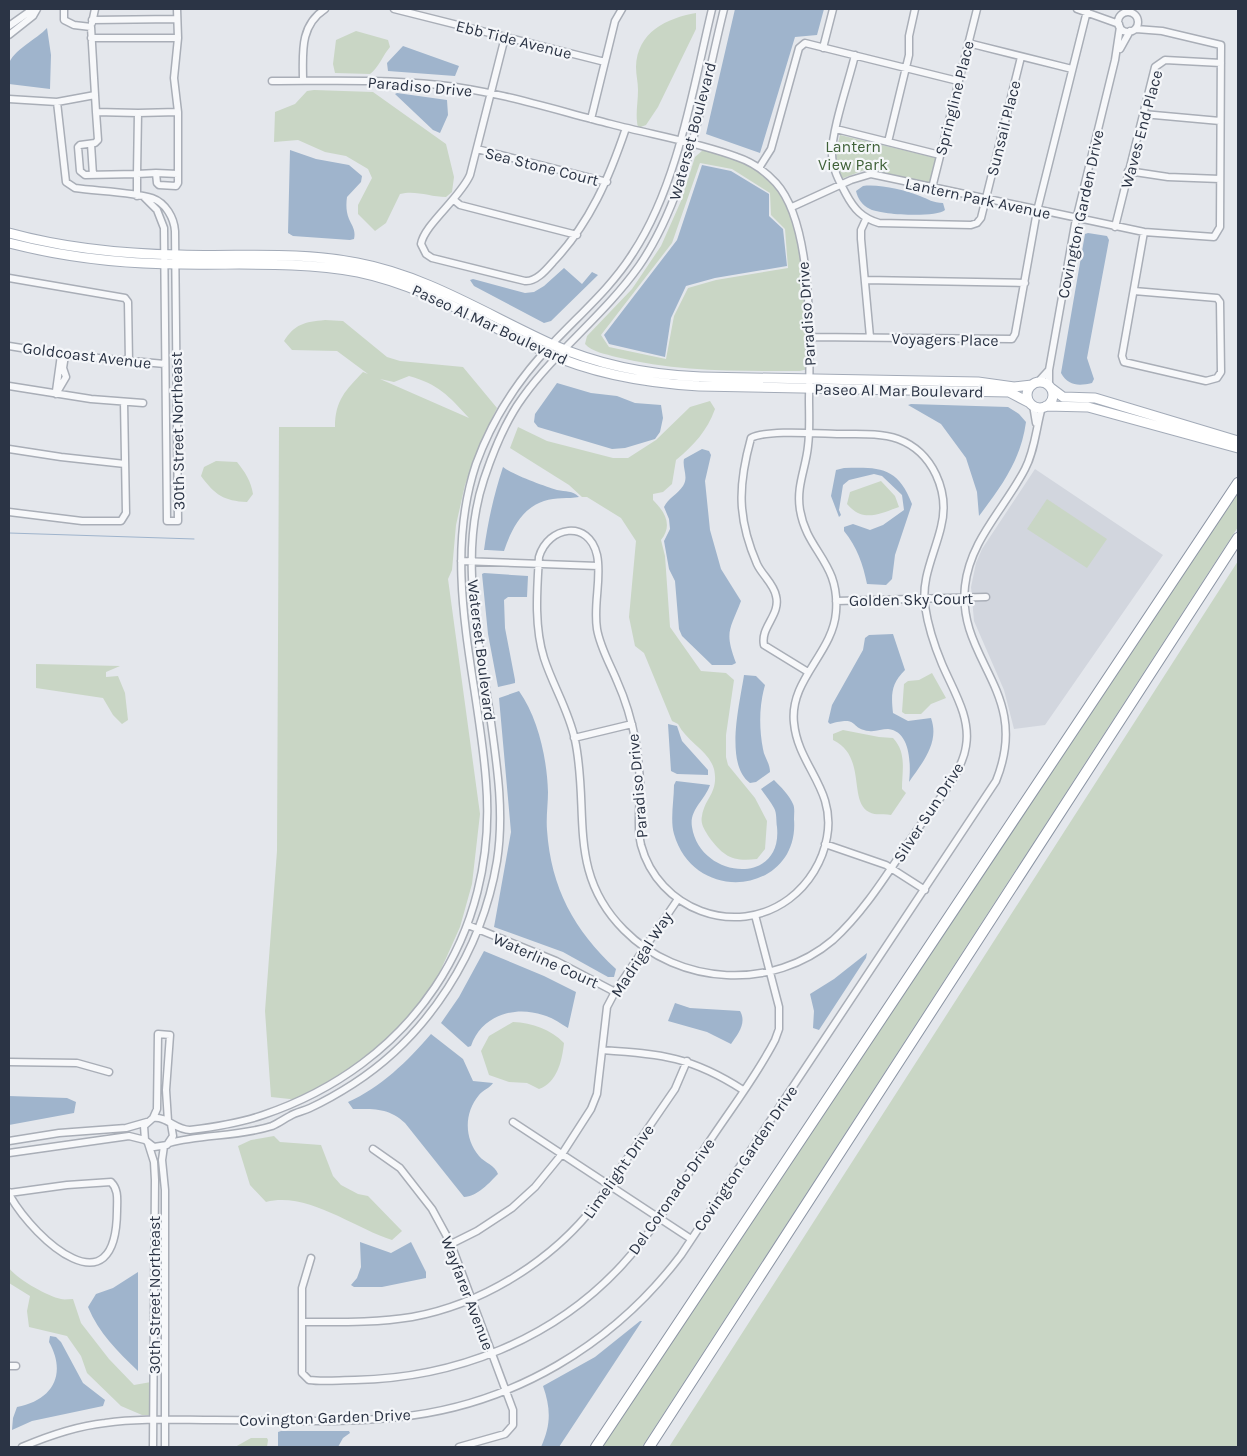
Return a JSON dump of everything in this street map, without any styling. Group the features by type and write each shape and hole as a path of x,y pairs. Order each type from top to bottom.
{"highway":[{"path":"596,1447 1238,483"},
{"path":"649,1447 1238,538"}],"main road":[{"name":"Paseo Al Mar Boulevard","path":"9,233 75,246 164,259"},
{"name":"Paseo Al Mar Boulevard","path":"9,242 75,255 283,264 357,272 395,281 433,296 558,357 591,369 654,382 699,386 978,382 1022,387 1035,384"},
{"name":"Paseo Al Mar Boulevard","path":"175,260 282,255 358,263 396,272 452,294 566,350 610,364 659,374 1009,392 1031,404"},
{"path":"1238,441 1095,398 1063,397 1050,387 1035,384 1027,394 1031,404 1044,407 1067,405 1088,407 1238,448"},
{"path":"1044,407 1052,398 1050,387"}],"street":[{"path":"9,26 35,9"},
{"path":"9,36 33,16 35,9"},
{"path":"64,9 64,20 68,23 92,24 177,19"},
{"path":"95,9 91,38 98,140 78,147 80,171 85,175 178,174"},
{"path":"156,173 157,183 162,186 178,185 178,112 174,78 178,38 177,9"},
{"path":"303,81 303,44 306,31 312,20 325,9"},
{"name":"Ebb Tide Avenue","path":"395,9 605,62"},
{"path":"591,119 615,21 622,9"},
{"name":"Waterset Boulevard","path":"170,1123 190,1130 260,1117 299,1100 350,1072 388,1042 421,1006 438,983 468,925 484,864 488,816 486,777 461,598 461,561 467,499 486,439 515,389 552,344 610,285 631,257 656,212 674,163 712,9"},
{"name":"Waterset Boulevard","path":"166,1145 237,1134 273,1125 308,1109 355,1082 399,1048 426,1018 455,977 478,929 488,899 497,861 500,796 473,602 471,561 477,509 483,481 493,456 522,398 620,291 653,244 676,195 691,144 724,9"},
{"path":"823,48 833,9"},
{"path":"888,142 909,55 909,36 915,9"},
{"name":"Springline Place","path":"932,188 977,9"},
{"path":"1078,9 1133,30 1162,30"},
{"name":"Covington Garden Drive","path":"1115,60 1138,19 1137,9"},
{"path":"1090,12 1125,12 1162,30"},
{"name":"Voyagers Place","path":"810,336 1012,339 1015,334 1037,210 1072,69 1090,12"},
{"name":"Covington Garden Drive","path":"1050,387 1049,370 1076,219 1115,60 1119,26 1125,12"},
{"name":"Lantern Park Avenue","path":"792,207 841,184 871,174 1115,227 1144,232 1214,237 1220,227 1221,45 1162,30"},
{"path":"505,37 477,149 466,183 422,239 422,250 432,258 530,282 549,266 577,235 607,182 626,128"},
{"path":"91,38 178,38"},
{"path":"968,43 1072,69"},
{"path":"759,168 771,149 799,48 805,44 958,81"},
{"path":"856,55 836,129 832,155 841,184 850,203 866,219 861,239 870,337"},
{"name":"Sunsail Place","path":"866,219 879,223 971,225 980,221 1021,57"},
{"name":"Waves End Place","path":"1115,227 1155,67 1161,61 1221,63"},
{"name":"Paradiso Drive","path":"272,81 418,83 444,85 491,94 740,158 759,168 777,184 792,207 798,227 810,336 808,448 799,484 800,507 804,527 828,563 835,583 836,601 836,620 796,698 793,721 800,748 826,797 829,821 825,844 816,869 795,894 778,906 755,914 716,916 690,907 678,899 657,879 640,842 640,781 632,724 622,692 598,631 596,609 598,566 592,542 582,534 567,531 557,532 545,542 541,549 539,564"},
{"path":"9,99 57,102 95,95"},
{"name":"30th Street Northeast","path":"57,102 66,182 75,188 153,198 165,206 172,216 175,260 178,521 167,521 162,220 158,210 140,197"},
{"path":"96,112 178,112"},
{"path":"138,113 140,197"},
{"path":"1143,114 1220,121"},
{"path":"836,129 940,155"},
{"path":"91,144 93,175"},
{"name":"Sea Stone Court","path":"477,149 607,182"},
{"path":"1128,171 1168,177 1220,179"},
{"path":"454,200 460,205 577,235"},
{"path":"1134,291 1217,298 1220,302 1220,372 1218,378 1206,381 1124,362 1122,356 1144,232"},
{"path":"9,278 125,298 128,302 129,362"},
{"path":"865,280 1025,282"},
{"name":"Goldcoast Avenue","path":"9,346 63,355 165,364"},
{"path":"56,394 63,355"},
{"path":"1035,384 1049,370"},
{"path":"9,386 56,394 143,403"},
{"path":"9,512 82,521 122,521 126,513 124,402"},
{"name":"Covington Garden Drive","path":"1031,404 1037,429"},
{"name":"Covington Garden Drive","path":"22,1447 84,1426 106,1422 385,1419 445,1410 506,1391 561,1364 612,1328 664,1277 992,788 1006,750 1007,728 1004,708 973,638 967,619 964,597 966,576 972,556 981,538 1025,470 1032,454 1044,407"},
{"name":"Silver Sun Drive","path":"539,564 537,613 543,654 564,706 574,738 580,774 582,840 588,868 600,899 611,916 645,948 663,959 702,972 737,976 769,972 799,962 834,939 857,914 891,868 962,761 966,749 967,731 963,711 932,640 924,598 927,572 941,527 944,510 942,491 934,469 916,449 898,439 878,435 758,433 751,438 740,495 742,522 751,551 776,594 778,606 763,634 764,646 808,672"},
{"path":"9,449 125,464"},
{"path":"461,561 598,566"},
{"name":"Golden Sky Court","path":"836,601 986,597"},
{"path":"574,738 632,724"},
{"path":"825,844 869,858 891,868 925,890"},
{"name":"Madrigal Way","path":"451,1244 478,1230 512,1208 535,1187 562,1154 591,1109 597,1094 607,1008 614,992 678,899"},
{"name":"Del Coronado Drive","path":"311,1258 302,1288 302,1373 309,1380 401,1378 443,1370 492,1354 545,1327 581,1303 621,1266 658,1219 767,1056 779,1029 779,1007 755,914"},
{"name":"Waterline Court","path":"468,925 556,961 614,992"},
{"path":"9,1153 130,1136 154,1147 166,1145 173,1136 166,1090 170,1035 158,1034 157,1110 143,1132 146,1142"},
{"path":"602,1050 668,1056 687,1061 722,1076 743,1090"},
{"name":"Limelight Drive","path":"302,1322 400,1318 438,1311 496,1287 540,1259 583,1221 610,1186 675,1089 687,1061"},
{"path":"9,1062 77,1063 109,1072"},
{"path":"9,1141 67,1132 126,1128 161,1118 170,1123"},
{"path":"513,1122 691,1239"},
{"name":"30th Street Northeast","path":"146,1142 154,1162 153,1447"},
{"name":"30th Street Northeast","path":"165,1447 165,1190 162,1160 166,1145"},
{"name":"Wayfarer Avenue","path":"373,1149 400,1168 432,1209 451,1244 513,1410 514,1425 505,1434 484,1444 459,1447"},
{"path":"111,1182 117,1190 117,1228 113,1246 104,1256 90,1262 78,1261 68,1257 47,1242 28,1223 9,1193 67,1185 111,1182"}],"shaded area":[{"path":"1035,469 1163,555 1045,725 1014,729 1004,690 974,621 971,587 976,563 982,549"}],"green space":[{"path":"696,13 696,29 658,107 646,125 638,128 636,67 642,44 648,36 665,23"},
{"path":"356,31 388,40 390,47 370,74 335,73 333,64 336,40"},
{"path":"307,91 373,92 446,144 454,177 452,192 446,197 412,193 400,194 386,223 375,231 358,214 358,205 372,178 368,169 346,156 325,152 298,140 274,142 275,112 295,104"},
{"name":"Lantern View Park","path":"840,135 936,158 930,183 867,169 841,179 835,156"},
{"path":"703,150 744,162 772,184 786,202 794,222 804,274 808,328 808,369 800,371 731,371 662,366 604,354 591,349 585,344 587,336 632,289 661,246 681,201 695,157","holes":["700,163 732,169 770,193 771,215 785,229 788,268 716,280 688,288 674,316 666,359 609,347 601,335 672,243"]},
{"path":"325,320 343,321 387,357 400,361 463,367 497,408 482,439 465,485 456,525 452,570 448,579 480,814 472,884 460,927 430,994 383,1046 337,1080 299,1100 271,1097 265,1011 277,851 279,427 335,427 339,402 351,384 363,372 368,374 337,351 292,350 284,341 296,327 306,323","holes":["409,376 419,379 442,392 469,418 380,379 394,382"]},
{"path":"710,401 715,409 704,431 689,449 676,460 672,484 663,492 653,494 653,500 664,514 667,524 665,534 661,540 665,556 670,627 701,671 726,673 734,680 726,735 726,757 728,765 755,798 767,821 765,849 757,859 748,860 741,860 724,853 714,844 703,827 704,810 715,784 714,769 703,751 686,736 678,724 672,721 644,653 635,646 629,617 636,541 621,518 587,497 582,497 569,485 510,448 518,427 547,441 613,458 628,458 656,440 690,407"},
{"path":"216,461 237,462 245,473 252,489 253,494 247,502 221,496 201,476 204,467"},
{"path":"881,481 895,496 899,507 878,514 865,515 853,510 847,504 850,492"},
{"path":"1238,493 1238,527 642,1447 602,1447"},
{"path":"1047,499 1107,539 1087,568 1027,529"},
{"path":"1238,561 1238,1447 669,1447"},
{"path":"36,664 120,666 106,672 106,677 118,676 125,693 128,720 122,724 113,715 103,698 36,688"},
{"path":"932,673 946,698 931,704 921,714 905,714 902,712 904,684 908,681 919,680"},
{"path":"843,730 893,738 897,744 903,762 902,789 906,793 891,815 872,813 863,806 859,798 854,767 850,756 843,747 833,740 833,734"},
{"path":"513,1022 541,1028 553,1034 564,1043 558,1070 550,1082 539,1089 527,1083 509,1082 489,1075 481,1051 489,1036"},
{"path":"274,1136 280,1142 321,1145 333,1176 341,1185 358,1194 368,1196 402,1231 392,1240 314,1206 282,1200 266,1202 250,1185 238,1146 251,1140"},
{"path":"9,1268 25,1282 41,1291 61,1299 73,1299 81,1323 109,1359 134,1385 151,1382 151,1415 142,1415 121,1406 87,1373 81,1356 67,1336 29,1327 27,1311 30,1296 9,1283"},
{"path":"251,1438 267,1438 267,1447 235,1447"}],"water":[{"path":"735,9 824,9 817,35 795,37 760,153 706,134"},
{"path":"47,28 51,55 50,89 9,84 8,69 11,59"},
{"path":"403,46 459,66 455,76 388,71 387,63"},
{"path":"395,94 447,100 448,115 440,133 433,130"},
{"path":"290,150 316,159 349,165 362,176 361,182 347,197 347,211 354,231 354,239 293,236 288,233"},
{"path":"702,165 731,171 769,194 769,216 783,229 787,266 715,278 686,286 671,318 665,357 609,344 604,335 677,240"},
{"path":"863,186 884,187 907,192 933,202 943,203 945,210 920,215 876,211 867,207 859,199 856,191"},
{"path":"1085,234 1107,236 1109,240 1087,358 1094,379 1092,383 1078,385 1070,383 1061,373"},
{"path":"564,268 582,284 592,272 598,275 551,321 544,323 474,286 470,280 473,279 525,293 534,292 544,286"},
{"path":"557,383 591,393 617,396 635,403 661,405 663,418 660,432 655,439 625,448 612,449 538,427 534,422 535,414"},
{"path":"908,405 1008,407 1019,414 1026,422 1020,449 1015,461 1002,484 979,516 977,492 966,458 941,424"},
{"path":"702,449 709,451 711,455 705,481 710,530 721,569 741,601 731,625 729,637 736,663 732,665 712,665 682,636 679,629 675,581 669,569 664,541 670,529 669,519 664,507 685,483 684,459"},
{"path":"503,467 529,480 557,490 571,492 579,497 553,499 536,504 518,521 504,551 484,550 487,529"},
{"path":"844,468 878,469 894,476 907,492 912,504 895,555 892,579 886,585 867,584 859,556 853,543 844,531 844,527 853,524 870,530 883,525 904,510 902,495 882,476 874,474 849,480 843,485 839,510 841,515 839,517 831,496 836,470"},
{"path":"482,574 528,576 527,597 508,597 504,600 505,628 515,683 498,687 488,634"},
{"path":"893,634 905,670 897,680 893,690 893,713 908,721 931,718 933,727 933,736 928,752 909,782 908,750 905,742 896,731 888,729 863,730 853,723 846,721 830,724 828,722 832,705 863,650 865,638 869,635"},
{"path":"744,675 756,676 765,685 760,725 764,752 770,772 756,782 750,783 742,774 736,748 737,716"},
{"path":"519,691 536,726 546,766 548,792 547,825 549,851 554,871 567,907 588,939 616,969 614,977 608,977 563,952 494,927 511,832 499,698"},
{"path":"668,724 677,726 682,741 708,770 708,775 677,774 671,771"},
{"path":"774,780 790,798 794,809 791,844 781,863 764,876 744,882 723,881 702,873 685,857 673,828 672,816 674,785 676,781 710,785 693,815 692,827 698,844 710,857 724,866 740,869 755,867 767,860 775,846 776,812 761,789"},
{"path":"484,951 544,976 576,992 568,1028 543,1015 532,1012 510,1013 491,1020 482,1027 471,1046 468,1047 441,1023 459,997"},
{"path":"867,953 866,958 819,1030 813,1028 814,1011 810,994 834,979"},
{"path":"675,1003 690,1008 740,1011 743,1020 741,1028 731,1044 707,1032 668,1021"},
{"path":"431,1034 463,1059 473,1081 493,1083 474,1102 468,1117 468,1134 479,1156 495,1168 498,1174 474,1195 464,1197 399,1118 381,1110 353,1109 348,1102 371,1089 393,1073"},
{"path":"9,1096 67,1098 76,1102 74,1113 9,1125"},
{"path":"360,1242 391,1253 411,1242 426,1272 426,1278 382,1287 354,1287 351,1285 357,1278 361,1267"},
{"path":"138,1272 138,1371 103,1333 88,1307 96,1294 113,1288"},
{"path":"642,1321 559,1447 541,1447 547,1431 549,1417 543,1386 595,1357"},
{"path":"50,1336 56,1337 61,1342 83,1383 105,1400 103,1406 32,1421 12,1430 13,1418 17,1407 29,1404 40,1398 48,1392 53,1384 57,1365 49,1342"},
{"path":"349,1431 350,1433 343,1438 338,1447 278,1447 278,1432"}],"waterway":[{"path":"9,533 194,539"}]}
